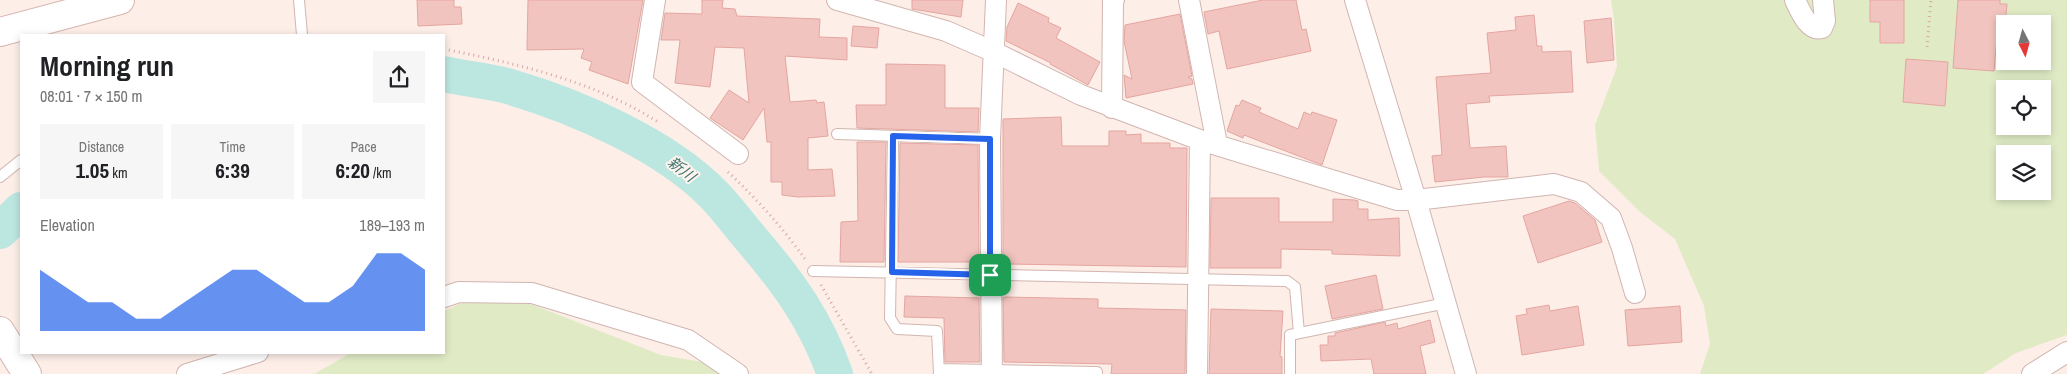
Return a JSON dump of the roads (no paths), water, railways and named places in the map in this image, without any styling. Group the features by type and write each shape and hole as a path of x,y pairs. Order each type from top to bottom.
{"street":[{"path":"0,32 120,0"},
{"path":"655,0 642,82 738,154"},
{"path":"837,0 946,31 1112,108 1208,142 1397,200 1416,200 1554,184 1581,192 1611,218 1635,293"},
{"path":"992,372 990,139 992,51 996,0"},
{"path":"1112,108 1114,0"},
{"path":"1189,0 1208,142 1198,280 1197,374"},
{"path":"1355,0 1416,200 1466,374"},
{"path":"1795,0 1807,21 1813,28 1818,29 1822,28 1824,21 1823,0"},
{"path":"445,297 459,292 532,293 688,340 738,374"},
{"path":"0,331 27,374"},
{"path":"2032,374 2067,352"},
{"path":"186,374 251,354"}],"lane":[{"path":"300,0 302,34"},
{"path":"837,134 990,139"},
{"path":"893,136 890,318 897,329 937,331 939,371 1097,372 1097,374"},
{"path":"0,177 20,161"},
{"path":"813,271 1287,281 1295,287 1299,333"},
{"path":"1290,374 1290,335 1446,303"}],"waterway":[{"name":"新川","path":"445,74 511,87 591,116 645,144 693,176 723,205 790,287 819,337 835,374"},
{"name":"新川","path":"0,231 20,211"}]}
